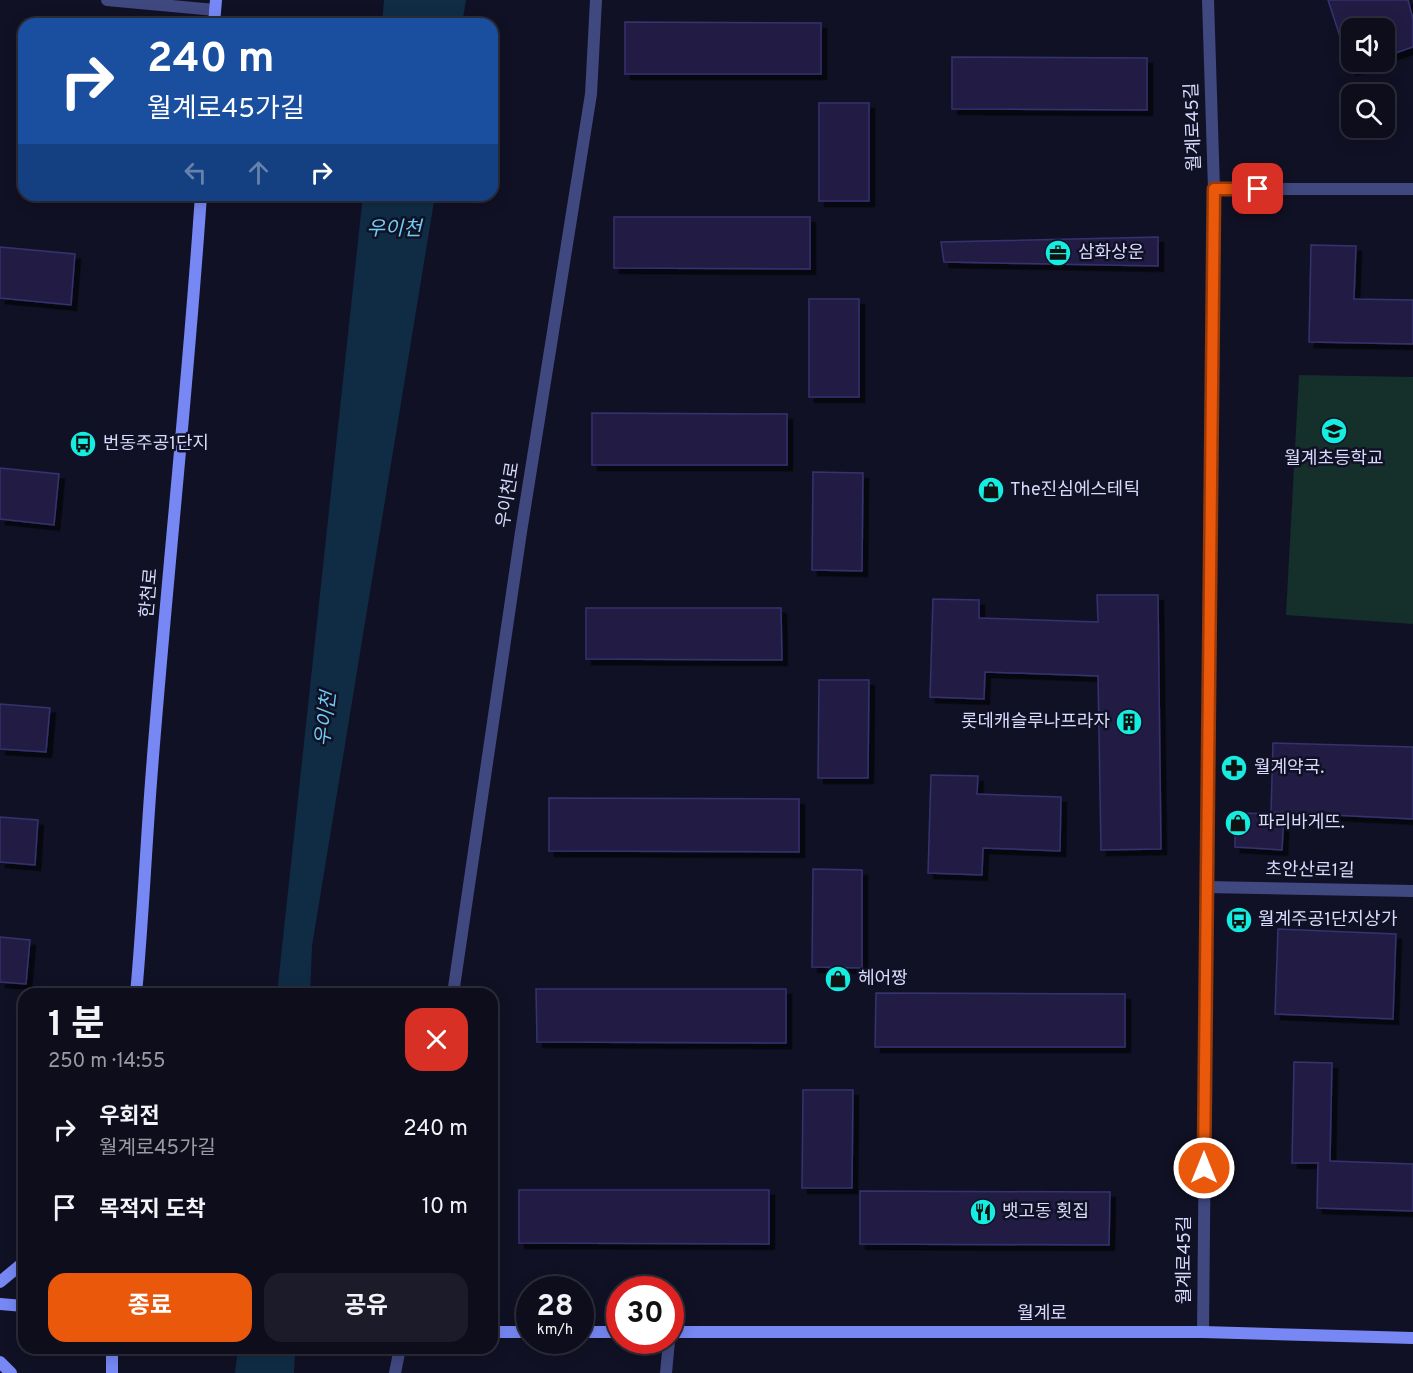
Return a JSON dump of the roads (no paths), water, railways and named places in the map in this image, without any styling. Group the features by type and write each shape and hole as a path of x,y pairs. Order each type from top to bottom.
{"main road":[{"name":"한천로","path":"137,988 152,769 191,342 201,201"},
{"path":"0,1282 18,1267"},
{"path":"0,1304 18,1306"},
{"path":"498,1332 516,1332"},
{"name":"월계로","path":"684,1332 1203,1332 1413,1338"},
{"path":"112,1354 112,1373"},
{"path":"0,1362 11,1373"}],"street":[{"path":"107,0 216,5"},
{"name":"우이천로","path":"454,988 523,520 591,94 596,0"},
{"name":"월계로45길","path":"1203,1332 1214,189 1208,0"},
{"path":"1214,189 1413,189"},
{"name":"초안산로1길","path":"1206,887 1413,891"},
{"path":"396,1373 399,1354"},
{"path":"666,1373 668,1354"}],"water":[{"path":"384,0 466,0 463,18 382,18"},
{"name":"우이천","path":"362,201 434,201 312,946 310,988 278,988"},
{"path":"237,1354 295,1354 294,1373 235,1373"}],"place":[{"name":"삼화상운","path":"1058,253"},
{"name":"월계초등학교","path":"1334,431"},
{"name":"번동주공1단지","path":"83,444"},
{"name":"The진심에스테틱","path":"991,490"},
{"name":"롯데캐슬루나프라자","path":"1129,722"},
{"name":"월계약국.","path":"1234,768"},
{"name":"파리바게뜨.","path":"1238,823"},
{"name":"월계주공1단지상가","path":"1239,920"},
{"name":"헤어짱","path":"838,979"},
{"name":"뱃고동 횟집","path":"983,1212"}]}
